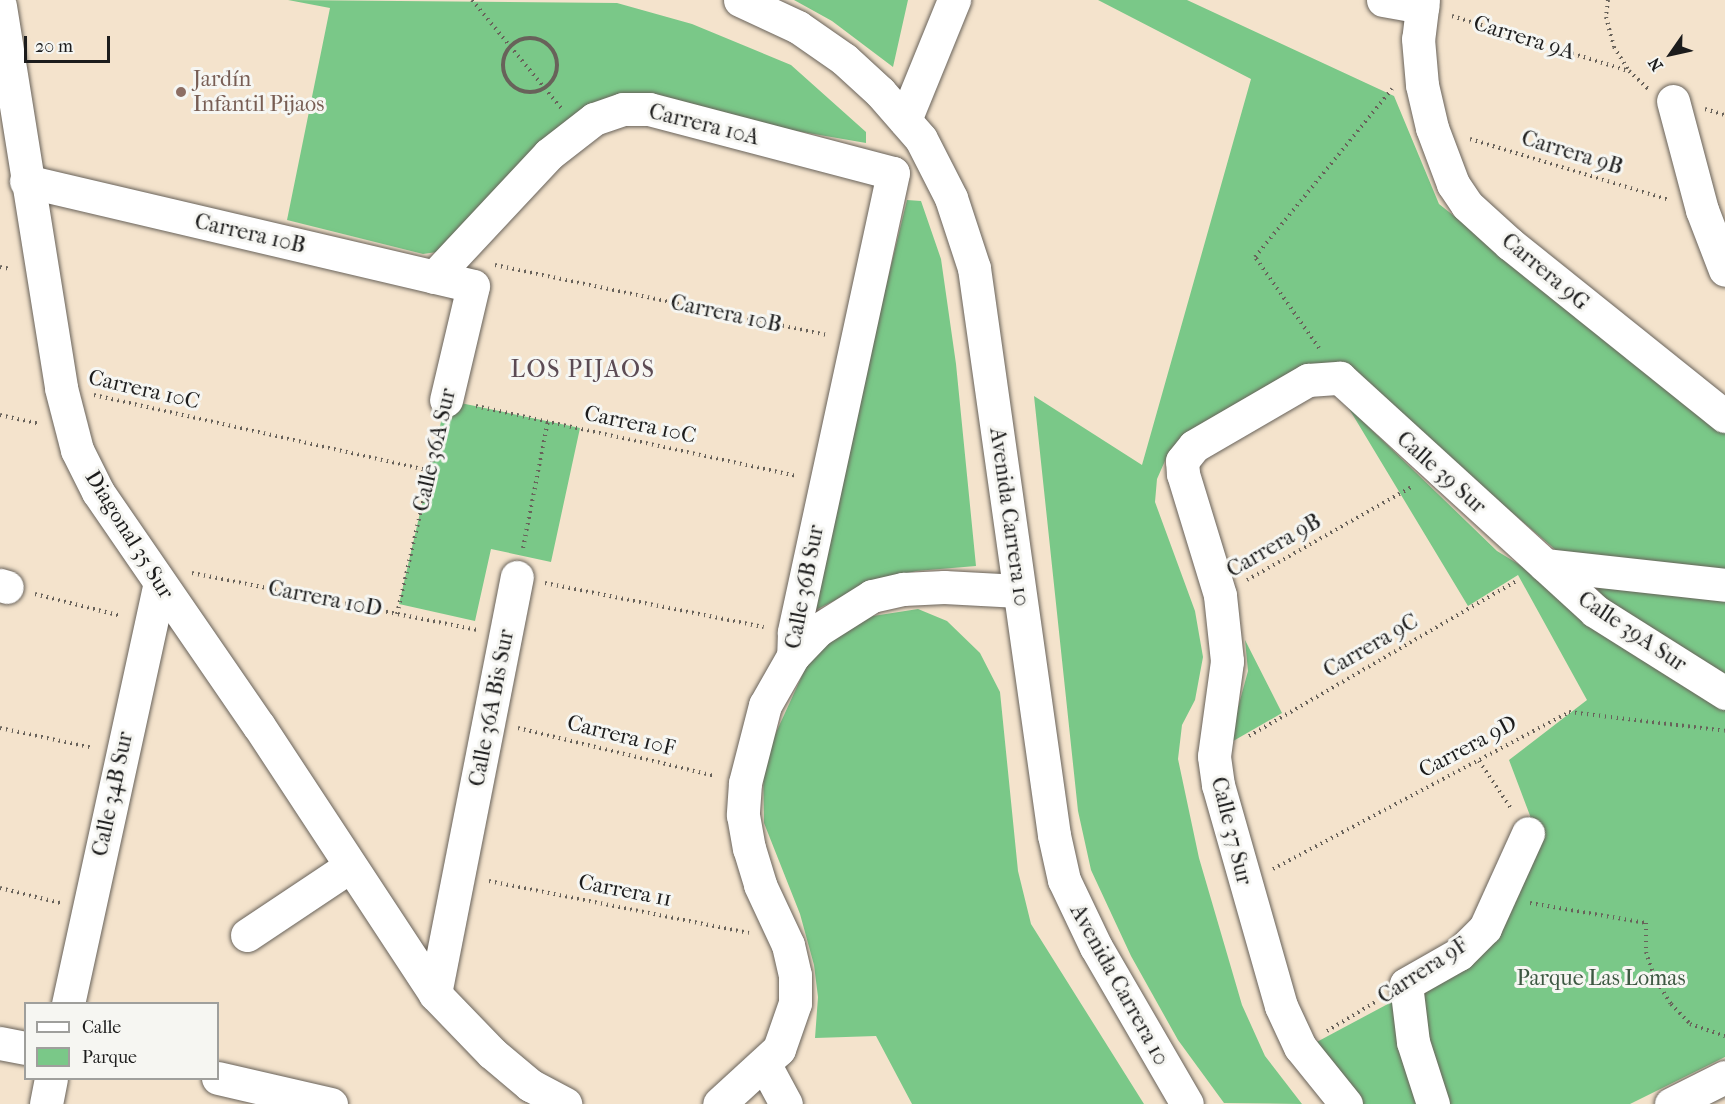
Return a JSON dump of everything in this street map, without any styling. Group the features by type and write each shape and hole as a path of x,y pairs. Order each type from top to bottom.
{"street":[{"name":"Avenida Carrera 10","path":"740,0 798,27 844,59 905,120 939,168 974,268 1054,835 1064,880 1096,947 1188,1104"},
{"path":"905,120 954,0"},
{"path":"1383,0 1421,15"},
{"name":"Diagonal 35 Sur","path":"0,6 26,181 61,388 82,460 98,492 159,585 259,726 349,867 435,994 499,1059 530,1085 565,1104"},
{"name":"Carrera 9G","path":"1421,15 1422,86 1432,128 1453,184 1467,205 1510,244 1725,416"},
{"path":"1673,100 1702,210 1725,270"},
{"name":"Carrera 10A","path":"444,267 549,154 579,129 623,109 649,109 893,173"},
{"name":"Calle 36B Sur","path":"719,1104 765,1065 782,1042 795,1003 795,975 785,940 760,885 749,849 743,815 744,783 765,705 794,644 826,482 893,173"},
{"name":"Carrera 10B","path":"26,181 444,267 473,286"},
{"name":"Calle 36A Sur","path":"446,400 473,286"},
{"name":"Calle 39 Sur","path":"1340,378 1438,472 1545,565"},
{"name":"Calle 37 Sur","path":"1340,378 1317,379 1298,385 1194,446 1182,461 1189,502 1220,595 1226,680 1214,756 1218,785 1243,885 1281,1006 1300,1047 1346,1104"},
{"path":"1545,565 1725,585"},
{"name":"Calle 39A Sur","path":"1545,565 1595,611 1725,693"},
{"name":"Calle 36A Bis Sur","path":"435,994 517,577"},
{"name":"Calle 34B Sur","path":"68,1002 159,585"},
{"path":"794,644 872,596 903,589 944,587 1019,591"},
{"name":"Carrera 9F","path":"1406,984 1459,954 1485,928 1528,833"},
{"path":"247,934 349,867"},
{"path":"1406,984 1413,1042 1432,1104"},
{"path":"0,1043 24,1048"},
{"path":"765,1065 786,1104"},
{"path":"1671,1104 1725,1077"},
{"path":"219,1078 331,1104"},
{"path":"46,1104 51,1080"}],"path":[{"path":"472,0 579,129"},
{"path":"1608,0 1606,17 1614,47 1629,71 1647,88 1673,100"},
{"path":"1340,378 1255,257 1399,80 1421,15"},
{"name":"Carrera 9A","path":"1421,15 1629,71"},
{"path":"536,38 551,47 556,72 544,88 521,91 507,80 502,62 510,46 518,40 536,38"},
{"name":"Carrera 9B","path":"1432,128 1702,210"},
{"name":"Carrera 10B","path":"444,267 858,341"},
{"name":"Carrera 10C","path":"61,388 430,471"},
{"name":"Carrera 10C","path":"446,400 826,482"},
{"name":"Calle 36A Sur","path":"397,614 446,400"},
{"path":"548,421 517,577 794,644"},
{"name":"Carrera 9B","path":"1220,595 1438,472"},
{"name":"Carrera 9C","path":"1214,756 1545,565"},
{"name":"Carrera 10D","path":"190,572 506,636"},
{"path":"4,586 151,623"},
{"name":"Carrera 9D","path":"1243,885 1569,712 1725,730"},
{"name":"Carrera 10F","path":"490,721 744,783"},
{"path":"0,728 122,755"},
{"path":"1479,761 1528,833"},
{"name":"Carrera 11","path":"459,875 785,940"},
{"path":"0,888 88,910"},
{"path":"1500,898 1646,923 1646,952 1654,977 1671,1004 1690,1024 1725,1036"},
{"name":"Carrera 9F","path":"1300,1047 1406,984"}],"green space":[{"path":"288,0 617,3 692,24 791,65 866,132 866,143 617,100 437,252 423,254 287,220 330,8"},
{"path":"794,0 908,0 893,67 832,21"},
{"path":"1098,0 1187,0 1394,96 1439,204 1725,432 1725,570 1565,558 1345,369 1187,433 1168,454 1157,479 1155,502 1195,611 1203,657 1195,700 1182,725 1178,759 1199,858 1242,1005 1265,1056 1302,1104 1224,1103 1178,1040 1131,956 1091,870 1078,811 1034,396 1142,465 1251,79"},
{"path":"907,200 921,201 941,259 956,364 976,566 916,571 867,584 806,615"},
{"path":"446,400 580,428 551,562 491,549 475,621 399,604"},
{"name":"Parque Las Lomas","path":"1348,407 1497,551 1543,579 1725,708 1725,1057 1630,1104 1363,1104 1313,1044 1414,990 1499,912 1537,834 1509,760 1587,700 1518,575 1468,606"},
{"path":"1591,580 1725,598 1725,677 1602,596"},
{"path":"918,609 947,621 980,653 1000,692 1018,871 1031,924 1144,1104 912,1104 876,1036 815,1038 818,997 814,965 800,914 764,823 763,761 806,667 830,641 873,616"},
{"path":"1245,640 1282,713 1228,744 1248,671"}],"place":[{"name":"Jardín Infantil Pijaos","path":"181,92"}],"district":[{"name":"LOS PIJAOS","path":"583,370"}]}
